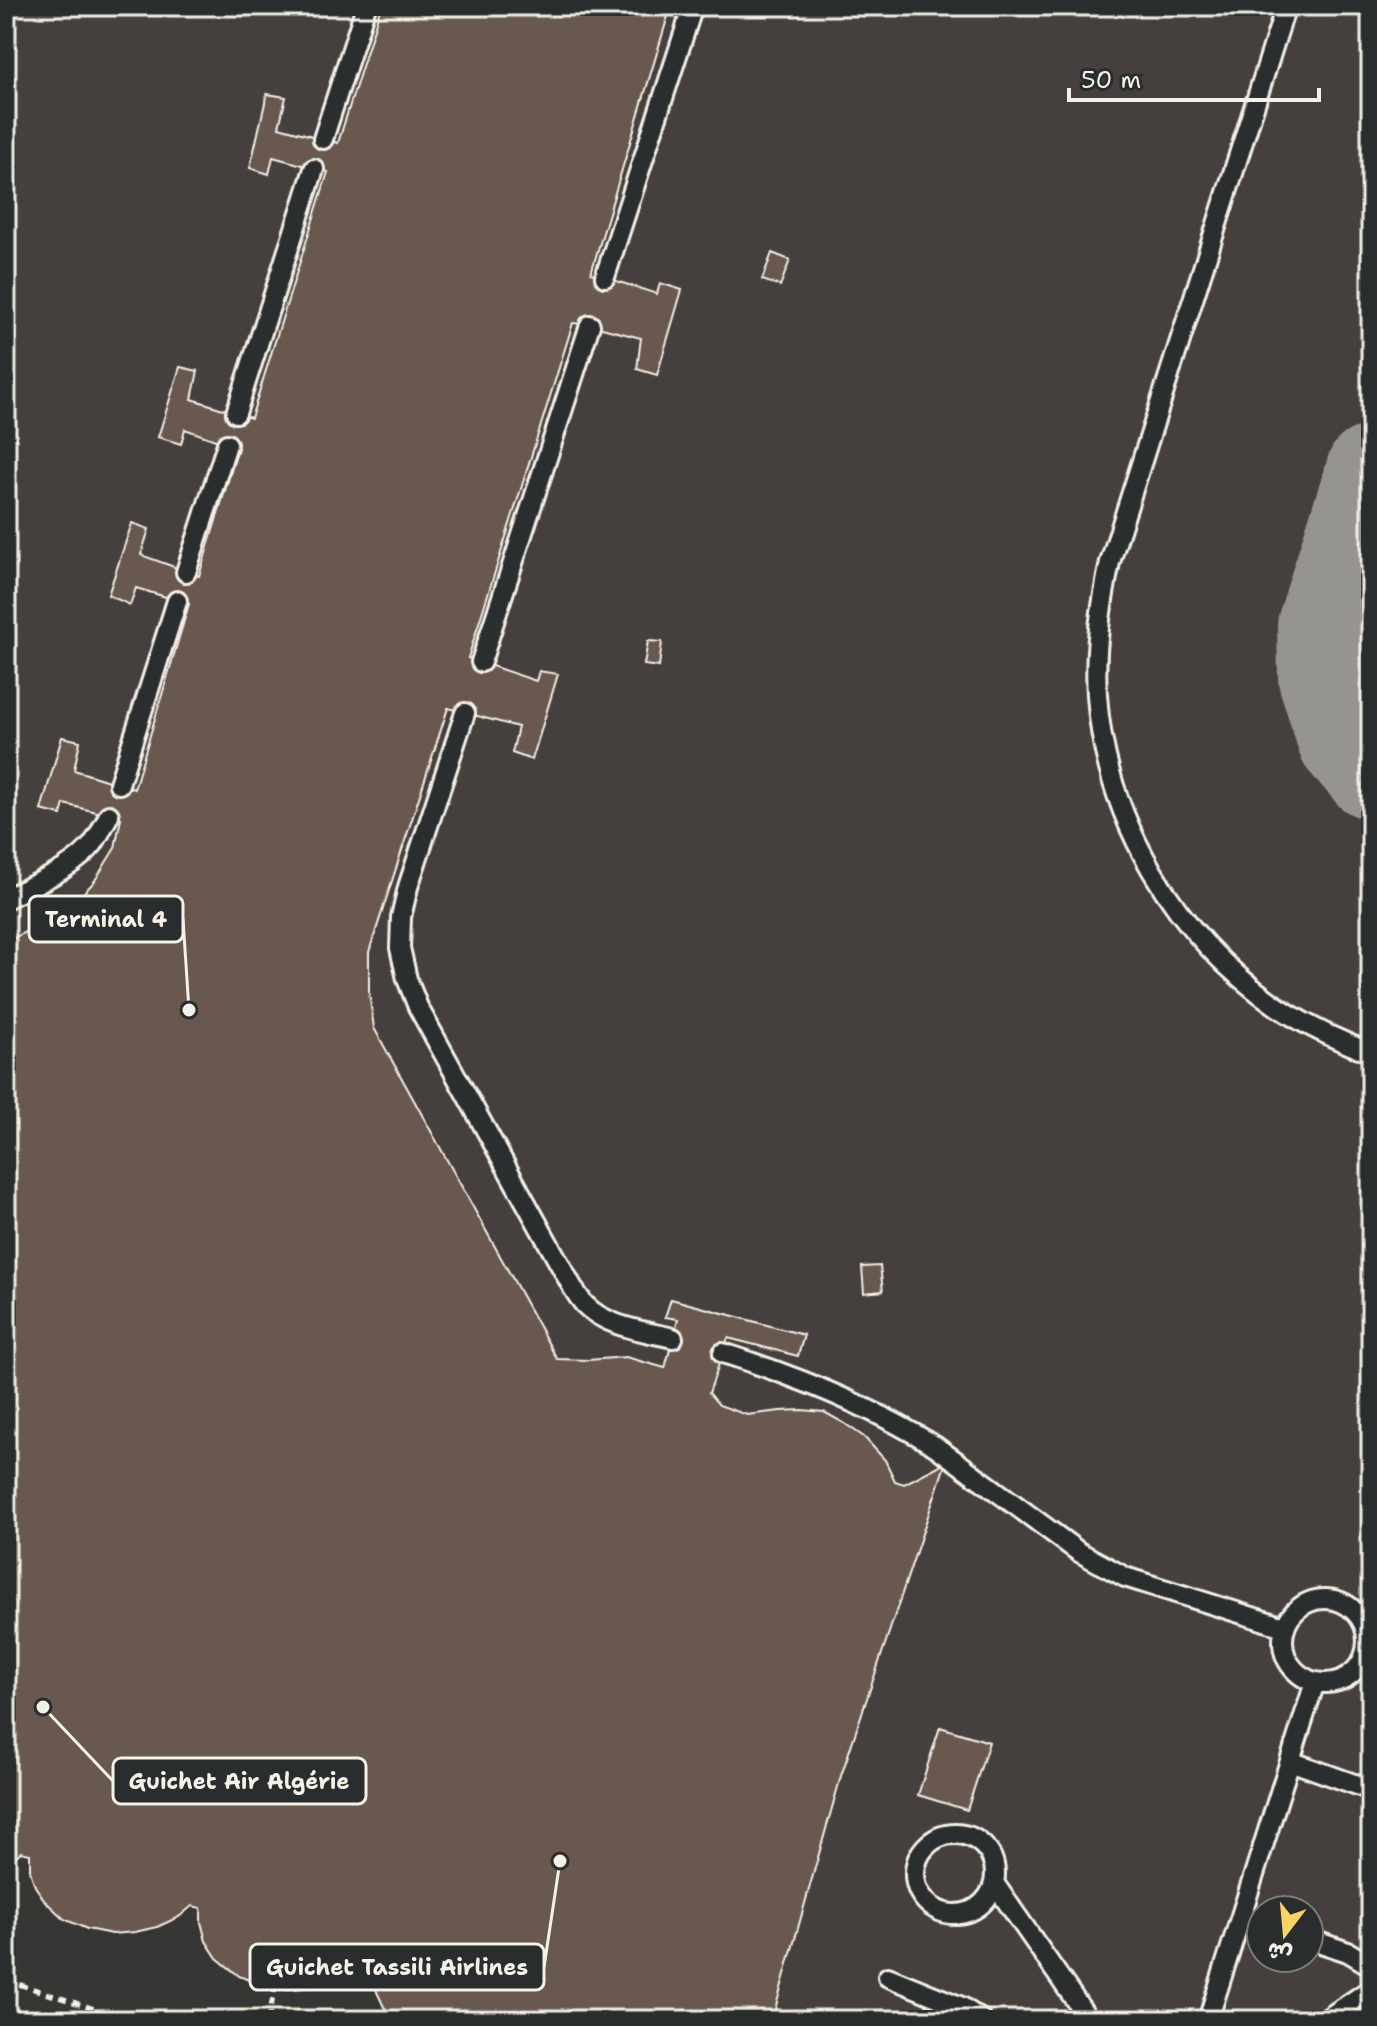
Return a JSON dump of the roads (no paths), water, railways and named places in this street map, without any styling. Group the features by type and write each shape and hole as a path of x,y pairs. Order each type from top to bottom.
{"lane":[{"path":"323,139 366,6"},
{"path":"605,277 693,6"},
{"path":"1286,6 1110,562 1101,606 1097,695 1110,769 1129,826 1149,866 1175,906 1205,943 1240,977 1278,1006 1311,1026 1371,1053"},
{"path":"236,413 314,169"},
{"path":"481,662 590,325"},
{"path":"186,572 227,444"},
{"path":"119,784 177,601"},
{"path":"465,713 401,917 400,948 407,979 418,1007 584,1304 599,1316 617,1324 673,1338"},
{"path":"6,899 81,856 109,815"},
{"path":"723,1353 797,1379 916,1434 1101,1566 1125,1577 1284,1627"},
{"path":"1316,1599 1345,1603 1364,1626 1368,1655 1345,1678 1330,1683 1315,1682 1291,1667 1284,1655 1284,1627 1291,1614 1303,1604 1316,1599"},
{"path":"1208,2020 1315,1682"},
{"path":"1290,1761 1371,1790"},
{"path":"994,1883 988,1898 979,1907 966,1914 951,1915 926,1903 918,1892 914,1878 915,1864 921,1851 931,1841 944,1835 958,1833 972,1837 983,1845 992,1856 994,1883 1089,2020"},
{"path":"1240,1919 1245,1921"},
{"path":"1325,1944 1348,1952 1371,1966"},
{"path":"888,1977 962,2007 982,2020"},
{"path":"1325,2020 1371,1989"}],"place":[{"name":"Terminal 4","path":"189,1010"},
{"name":"Guichet Air Algérie","path":"43,1707"},
{"name":"Guichet Tassili Airlines","path":"560,1861"}]}
